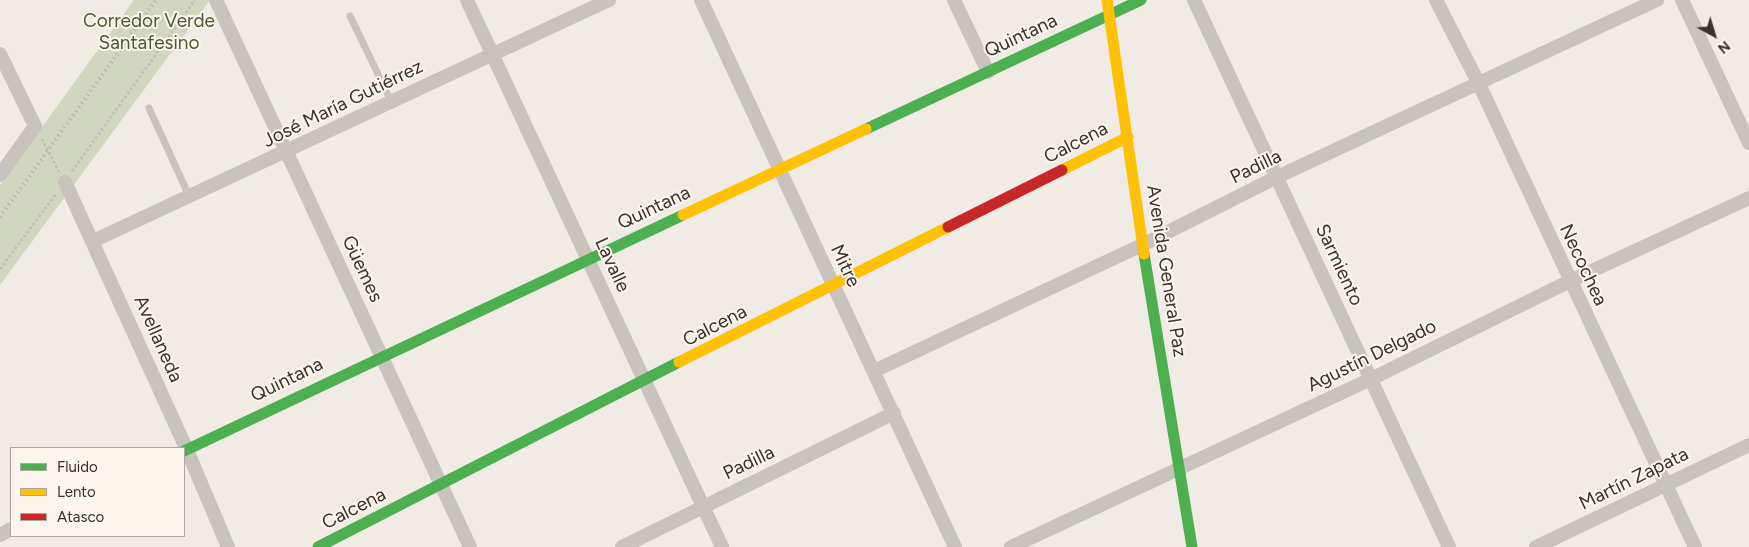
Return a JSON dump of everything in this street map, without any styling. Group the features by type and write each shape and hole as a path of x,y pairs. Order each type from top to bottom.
{"street":[{"name":"Lavalle","path":"467,0 722,547"},
{"name":"José María Gutiérrez","path":"93,241 609,0"},
{"name":"Mitre","path":"702,0 956,547"},
{"path":"954,0 988,72"},
{"name":"Avenida General Paz","path":"1108,0 1142,245 1192,547"},
{"name":"Quintana","path":"185,450 1141,0"},
{"name":"Sarmiento","path":"1194,0 1450,547"},
{"name":"Necochea","path":"1436,0 1478,84 1695,547"},
{"name":"Padilla","path":"874,371 1142,245 1278,177 1656,0"},
{"path":"1682,0 1749,143"},
{"name":"Güemes","path":"218,3 443,485 470,547"},
{"path":"0,54 36,126 0,175"},
{"name":"Calcena","path":"318,547 443,485 834,284 1128,137"},
{"name":"Avellaneda","path":"64,182 93,241 184,447"},
{"name":"Agustín Delgado","path":"1011,547 1371,379 1570,280 1749,198"},
{"name":"Padilla","path":"622,547 894,414"},
{"name":"Martín Zapata","path":"1536,547 1749,445"},
{"name":"Avellaneda","path":"185,450 228,547"}],"lane":[{"path":"350,16 391,101"},
{"path":"149,108 189,196"}],"path":[{"path":"0,269 195,0"},
{"path":"48,150 64,182"}],"green space":[{"name":"Corredor Verde Santafesino","path":"134,0 210,0 0,285 0,185"}],"railway":[{"path":"0,217 156,0"}],"traffic: fast":[{"path":"866,129 1141,0"},
{"path":"185,451 683,215"},
{"path":"1144,254 1192,547"},
{"path":"318,547 679,362"}],"traffic: slow":[{"path":"1107,0 1144,254"},
{"path":"683,215 866,129"},
{"path":"1062,170 1128,137"},
{"path":"679,362 948,227"}],"traffic: jam":[{"path":"948,227 1062,170"}]}
